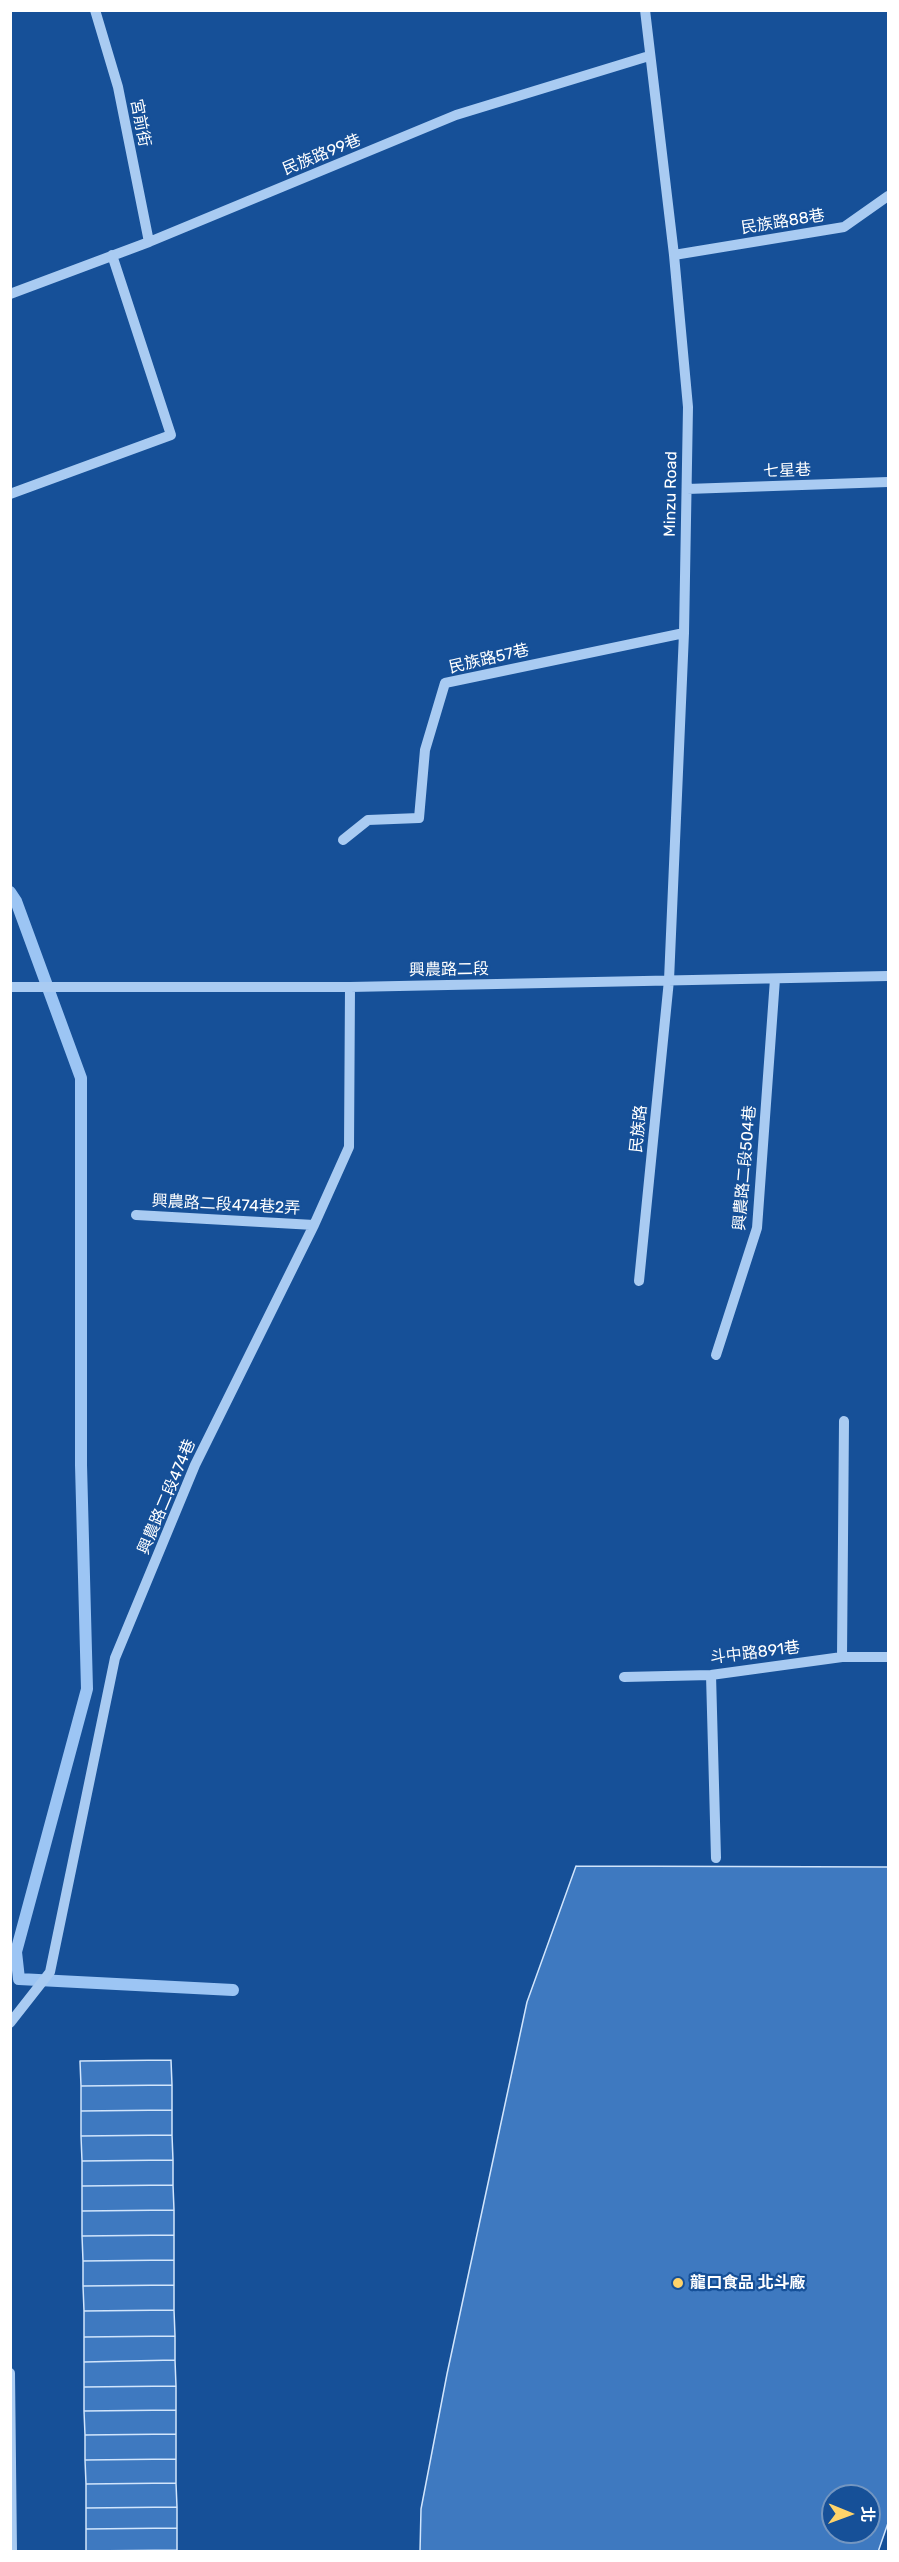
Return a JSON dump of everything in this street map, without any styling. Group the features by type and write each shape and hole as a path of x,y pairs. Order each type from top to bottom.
{"street":[{"name":"宮前街","path":"95,10 118,87 149,242"},
{"name":"Minzu Road","path":"645,10 674,255 687,406 684,633 669,980"},
{"name":"民族路99巷","path":"10,294 149,242 456,116 650,56"},
{"name":"民族路88巷","path":"674,255 844,227 888,196"},
{"path":"10,494 171,435 112,255"},
{"name":"七星巷","path":"687,489 888,482"},
{"name":"民族路57巷","path":"343,840 368,820 419,818 425,750 445,683 684,633"},
{"name":"興農路二段","path":"10,987 350,987 888,976"},
{"name":"興農路二段504巷","path":"716,1354 757,1228 775,979"},
{"name":"民族路","path":"639,1281 669,980"},
{"name":"興農路二段474巷","path":"10,2023 50,1971 115,1658 195,1465 314,1225 349,1147 350,987"},
{"name":"興農路二段474巷2弄","path":"136,1215 314,1225"},
{"path":"842,1657 844,1421"},
{"name":"斗中路891巷","path":"624,1677 711,1675 842,1657 888,1657"},
{"path":"711,1675 716,1858"},
{"path":"10,2373 12,2552"}],"building":[{"name":"龍口食品 北斗廠","path":"576,1866 888,1867 888,2523 881,2543 881,2484 821,2484 821,2544 881,2544 878,2552 420,2552 421,2509 447,2374 527,2002"},
{"path":"171,2060 172,2085 81,2086 80,2061"},
{"path":"172,2085 172,2110 81,2111 81,2086"},
{"path":"172,2110 172,2135 81,2136 81,2111"},
{"path":"172,2135 173,2160 82,2161 81,2136"},
{"path":"173,2160 173,2185 82,2186 82,2161"},
{"path":"173,2185 174,2210 82,2211 82,2186"},
{"path":"174,2210 174,2235 82,2236 82,2211"},
{"path":"174,2235 174,2260 83,2261 82,2236"},
{"path":"174,2260 174,2285 83,2286 83,2261"},
{"path":"174,2285 174,2310 84,2311 83,2286"},
{"path":"174,2310 175,2336 84,2337 84,2311"},
{"path":"175,2336 175,2360 84,2362 84,2337"},
{"path":"175,2360 176,2386 84,2387 84,2362"},
{"path":"176,2386 176,2410 84,2411 84,2387"},
{"path":"176,2410 176,2434 85,2435 84,2411"},
{"path":"176,2434 176,2459 85,2460 85,2435"},
{"path":"176,2459 176,2483 86,2484 85,2460"},
{"path":"176,2483 177,2507 86,2508 86,2484"},
{"path":"177,2507 177,2528 86,2529 86,2508"},
{"path":"177,2528 177,2550 86,2551 86,2529"},
{"path":"177,2550 177,2552 86,2552 86,2551"}],"waterway":[{"path":"10,892 16,901 81,1078 81,1465 87,1689 16,1952 19,1979 233,1990"}],"place":[{"name":"龍口食品 北斗廠","path":"678,2283"}]}
